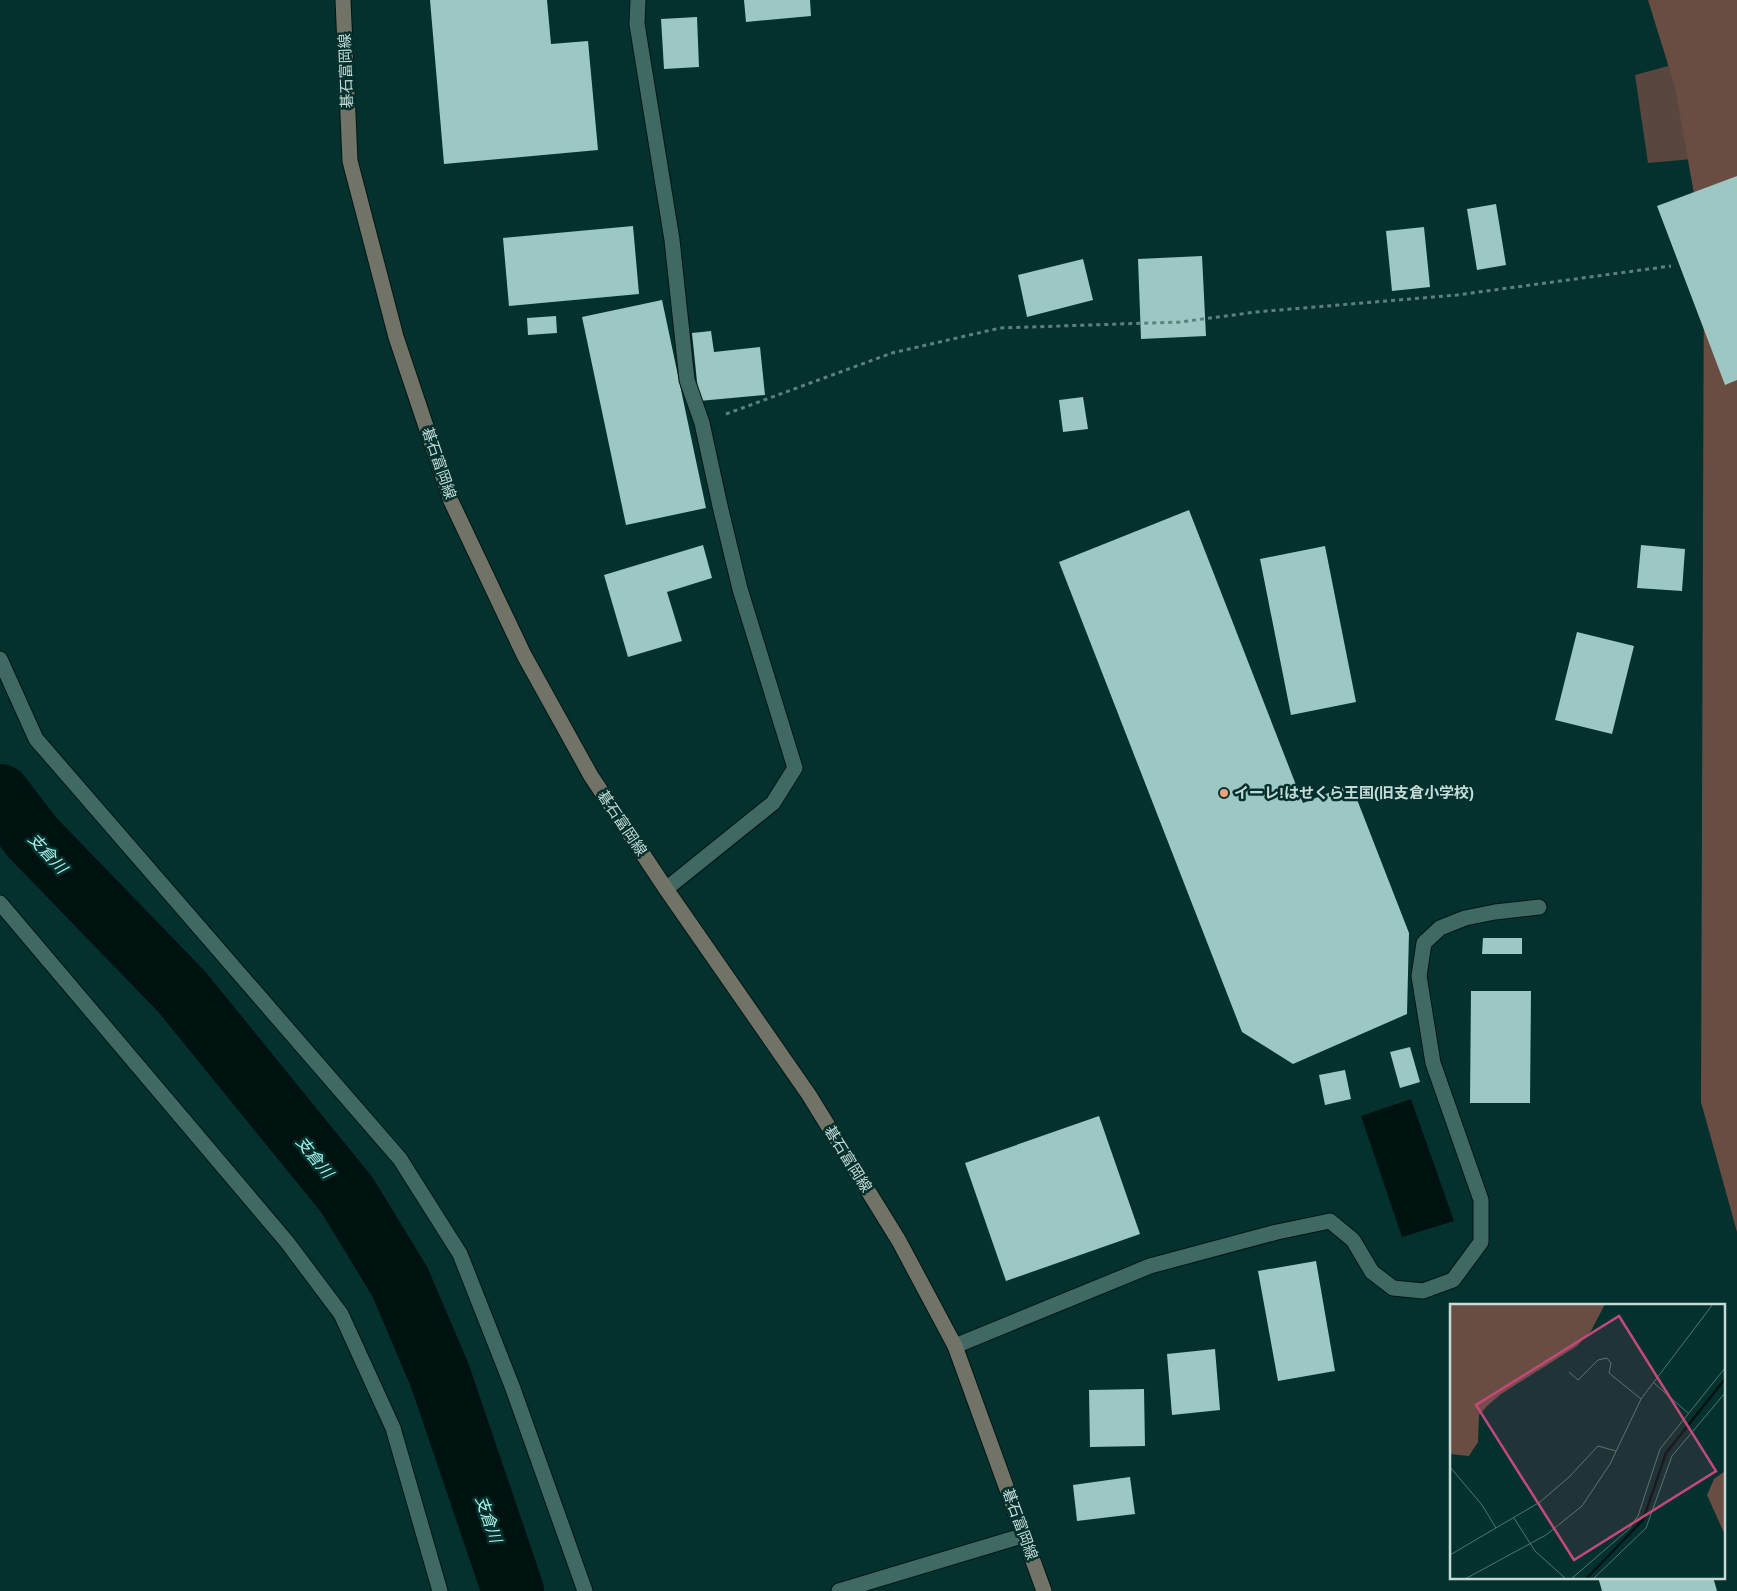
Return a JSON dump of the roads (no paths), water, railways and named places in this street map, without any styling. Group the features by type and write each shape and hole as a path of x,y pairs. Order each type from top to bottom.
{"main road":[{"name":"碁石富岡線","path":"343,0 350,161 396,337 452,502 524,655 591,776 666,889 809,1096 899,1241 955,1346 1044,1591"}],"street":[{"path":"638,0 637,24 672,240 687,380 702,423 740,589 795,768 773,802 666,889"},
{"path":"0,659 36,739 400,1159 455,1246 460,1254 512,1386 585,1591"},
{"path":"0,903 287,1242 341,1314 393,1428 440,1591"},
{"path":"955,1346 1150,1266 1277,1232 1330,1222 1354,1240 1372,1272 1393,1288 1423,1291 1453,1280 1481,1242 1481,1200 1433,1063 1419,976 1424,943 1440,928 1465,918 1495,912 1539,907"},
{"path":"839,1591 1025,1536"}],"waterway":[{"name":"支倉川","path":"0,795 32,837 182,992 347,1195 400,1282 440,1376 513,1591"}],"place":[{"name":"イーレ!はせくら王国(旧支倉小学校)","path":"1224,793"}]}
